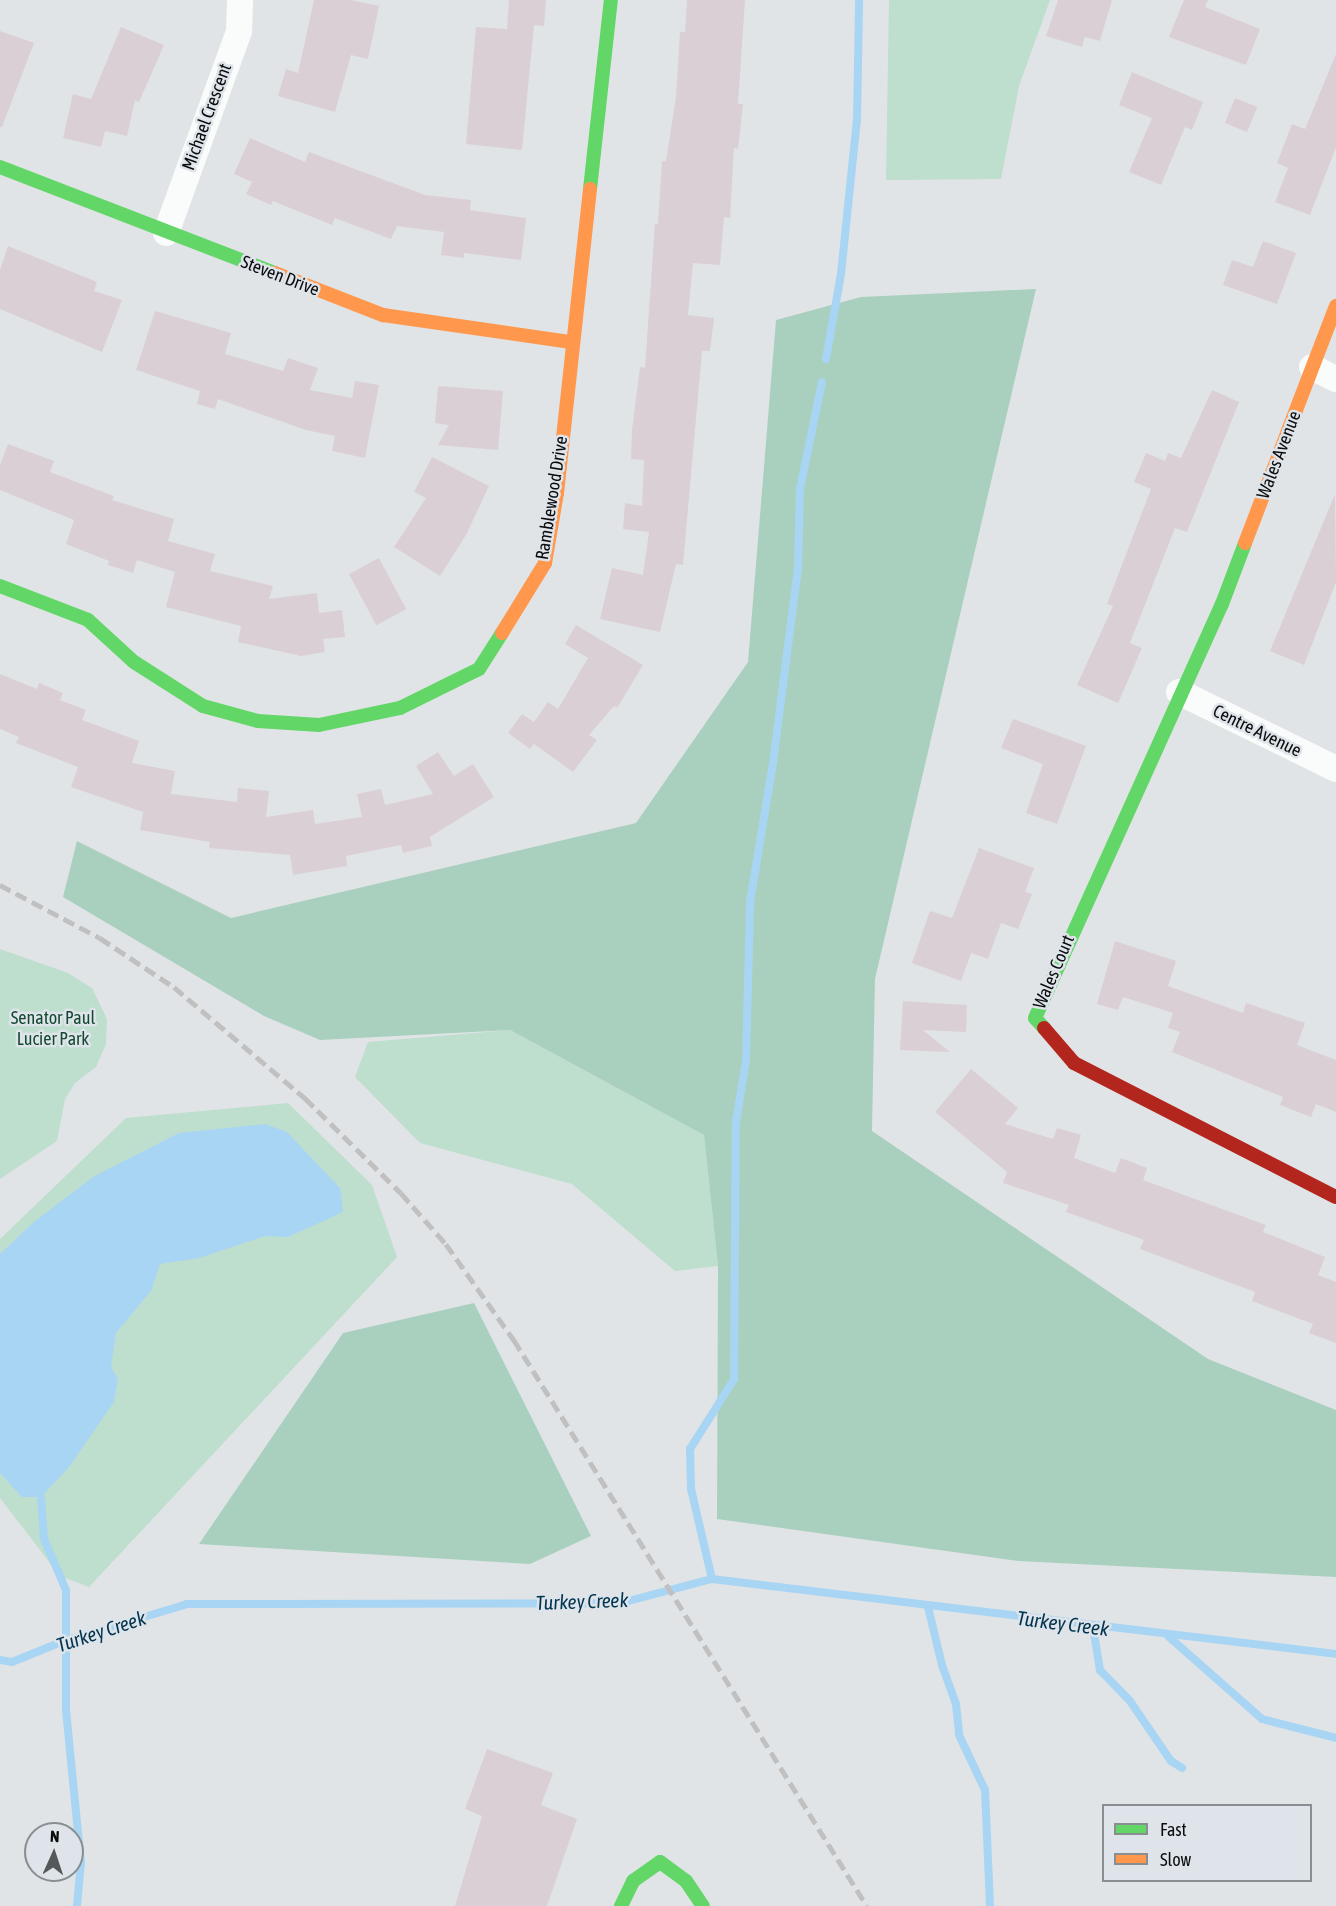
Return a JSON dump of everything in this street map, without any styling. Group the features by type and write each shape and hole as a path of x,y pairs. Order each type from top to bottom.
{"street":[{"name":"Michael Crescent","path":"166,233 239,31 240,0"},
{"name":"Ramblewood Drive","path":"0,585 88,620 134,662 203,706 258,721 319,725 400,708 479,669 545,563 557,493 571,342 611,0"},
{"name":"Steven Drive","path":"0,167 383,315 571,342"},
{"name":"Wales Avenue","path":"1222,604 1336,306"},
{"path":"1311,367 1336,379"},
{"name":"Wales Court","path":"1222,604 1179,692 1035,1018 1074,1063 1336,1197"},
{"name":"Centre Avenue","path":"1179,692 1336,769"},
{"path":"621,1906 633,1881 660,1862 686,1881 703,1906"}],"green space":[{"path":"889,0 1050,0 1019,86 1001,179 886,180"},
{"path":"1036,289 875,979 872,1131 1208,1359 1336,1410 1336,1577 1018,1561 717,1519 718,1266 704,1135 510,1030 320,1040 264,1016 63,897 77,841 231,918 636,823 748,662 776,320 861,297"},
{"name":"Senator Paul Lucier Park","path":"0,949 68,973 92,988 107,1019 106,1044 96,1067 75,1083 65,1099 57,1141 0,1179"},
{"path":"510,1030 704,1135 718,1266 675,1271 572,1184 420,1143 355,1077 368,1042"},
{"path":"288,1103 372,1185 397,1257 89,1587 60,1576 0,1498 0,1239 126,1118"},
{"path":"474,1303 591,1536 530,1564 199,1544 343,1333"}],"water":[{"path":"265,1124 287,1132 340,1188 343,1212 288,1237 265,1236 199,1258 160,1264 151,1291 116,1333 111,1367 118,1379 114,1402 69,1467 41,1497 22,1497 0,1473 0,1254 34,1222 93,1177 179,1133"}],"building":[{"path":"314,0 351,0 379,6 368,59 351,55 335,112 278,96 286,69 298,73"},
{"path":"509,0 546,0 544,26 534,25 522,150 466,144 476,27 507,29"},
{"path":"687,0 745,0 738,104 743,104 738,149 734,148 730,218 724,217 720,265 693,263 688,315 714,318 710,351 702,351 683,565 676,564 660,632 600,619 612,568 643,575 649,532 623,529 625,503 642,506 644,460 631,459 632,430 640,367 645,368 655,224 658,224 662,161 666,161 676,97 680,32 685,32"},
{"path":"1058,0 1112,0 1100,41 1085,37 1082,47 1046,36"},
{"path":"1184,0 1208,0 1205,7 1260,29 1246,65 1169,37"},
{"path":"121,27 164,45 139,102 135,100 127,136 105,131 101,147 63,138 73,94 91,99"},
{"path":"0,31 34,43 2,127 0,127"},
{"path":"1336,54 1336,147 1310,215 1275,202 1288,168 1277,163 1292,124 1305,129"},
{"path":"1132,72 1203,102 1192,130 1185,127 1161,185 1129,172 1152,118 1119,105"},
{"path":"1235,98 1257,107 1247,132 1225,123"},
{"path":"250,138 305,162 309,152 425,195 471,200 470,210 526,218 521,260 464,253 464,258 441,255 444,232 397,226 391,239 335,218 332,225 273,201 271,205 246,194 252,182 234,174"},
{"path":"1263,241 1296,253 1277,304 1223,285 1232,260 1253,267"},
{"path":"8,246 97,282 94,291 122,300 102,352 0,309 0,270"},
{"path":"155,311 231,333 225,354 283,371 288,358 318,368 310,390 352,398 355,381 379,385 365,458 332,451 335,436 306,430 218,399 215,409 197,404 200,391 136,370"},
{"path":"438,386 503,391 498,450 438,445 449,425 435,423"},
{"path":"1212,390 1239,402 1187,532 1175,528 1130,643 1142,648 1118,703 1077,685 1113,606 1107,604 1151,489 1134,482 1146,453 1165,461 1168,453 1181,458"},
{"path":"8,444 54,461 50,472 114,496 112,500 174,519 168,541 215,554 210,571 273,586 269,599 317,593 319,613 342,610 345,637 323,639 325,652 301,656 238,642 241,626 166,607 175,572 137,560 133,573 108,565 109,561 66,544 74,520 0,490 0,465"},
{"path":"432,457 489,486 466,535 440,576 394,547 426,498 414,492"},
{"path":"1335,494 1336,582 1304,665 1270,651"},
{"path":"379,558 406,609 376,625 349,574"},
{"path":"576,625 643,665 617,708 614,706 589,735 597,740 573,772 534,744 530,749 508,733 522,714 534,722 548,702 558,709 588,658 565,644"},
{"path":"0,674 37,689 39,683 63,693 60,700 86,710 82,720 139,741 132,763 175,771 171,794 237,802 238,788 269,791 266,817 313,810 315,824 362,817 357,794 381,789 385,805 433,794 416,766 438,752 454,776 473,764 494,797 430,837 432,846 403,853 401,845 346,856 347,866 293,875 290,855 209,848 210,842 140,830 143,812 71,787 78,767 16,743 19,737 0,729"},
{"path":"1013,719 1086,746 1057,824 1026,813 1043,764 1001,748"},
{"path":"979,848 1034,868 1025,892 1032,894 1018,929 1001,923 988,959 971,953 961,981 912,963 930,911 952,918"},
{"path":"1115,941 1176,961 1168,986 1243,1013 1246,1003 1305,1023 1297,1045 1336,1060 1336,1112 1316,1104 1311,1117 1280,1105 1283,1097 1172,1052 1180,1032 1168,1028 1173,1013 1123,997 1118,1010 1097,1004"},
{"path":"903,1001 967,1005 966,1032 923,1030 950,1052 900,1050"},
{"path":"971,1069 1018,1108 1005,1124 1053,1139 1057,1128 1081,1135 1074,1158 1115,1173 1121,1158 1147,1168 1143,1180 1266,1225 1263,1232 1325,1257 1318,1275 1336,1282 1336,1343 1309,1333 1313,1324 1252,1301 1255,1292 1140,1249 1144,1240 1066,1212 1069,1205 1003,1183 1007,1172 935,1112"},
{"path":"487,1749 553,1773 541,1805 577,1819 547,1906 455,1906 482,1816 465,1809"}],"waterway":[{"path":"826,359 841,274 857,120 859,0"},
{"path":"712,1579 691,1489 690,1449 734,1379 736,1122 746,1060 750,902 773,763 798,567 800,489 822,382"},
{"path":"41,1497 44,1539 66,1590 66,1710 81,1862 77,1906"},
{"name":"Turkey Creek","path":"0,1660 12,1662 64,1641 187,1604 621,1603 712,1579 1336,1654"},
{"path":"928,1607 942,1665 956,1704 959,1735 985,1790 990,1906"},
{"path":"1093,1627 1100,1670 1130,1701 1171,1761 1182,1768"},
{"name":"Turkey Creek","path":"1168,1636 1262,1719 1336,1738"}],"railway":[{"path":"0,885 100,938 174,987 305,1098 401,1193 446,1244 514,1340 867,1906"}],"traffic: fast":[{"path":"590,189 611,0"},
{"path":"0,167 275,273"},
{"path":"1044,1028 1035,1018 1222,604 1245,543"},
{"path":"0,586 88,620 134,662 203,706 258,721 319,725 400,708 479,669 502,633"},
{"path":"621,1906 633,1881 660,1862 686,1881 703,1906"}],"traffic: slow":[{"path":"502,633 545,563 557,493 590,189"},
{"path":"275,273 383,315 571,342"},
{"path":"1245,543 1336,306"}],"traffic: jam":[{"path":"1044,1028 1074,1063 1336,1197"}]}
